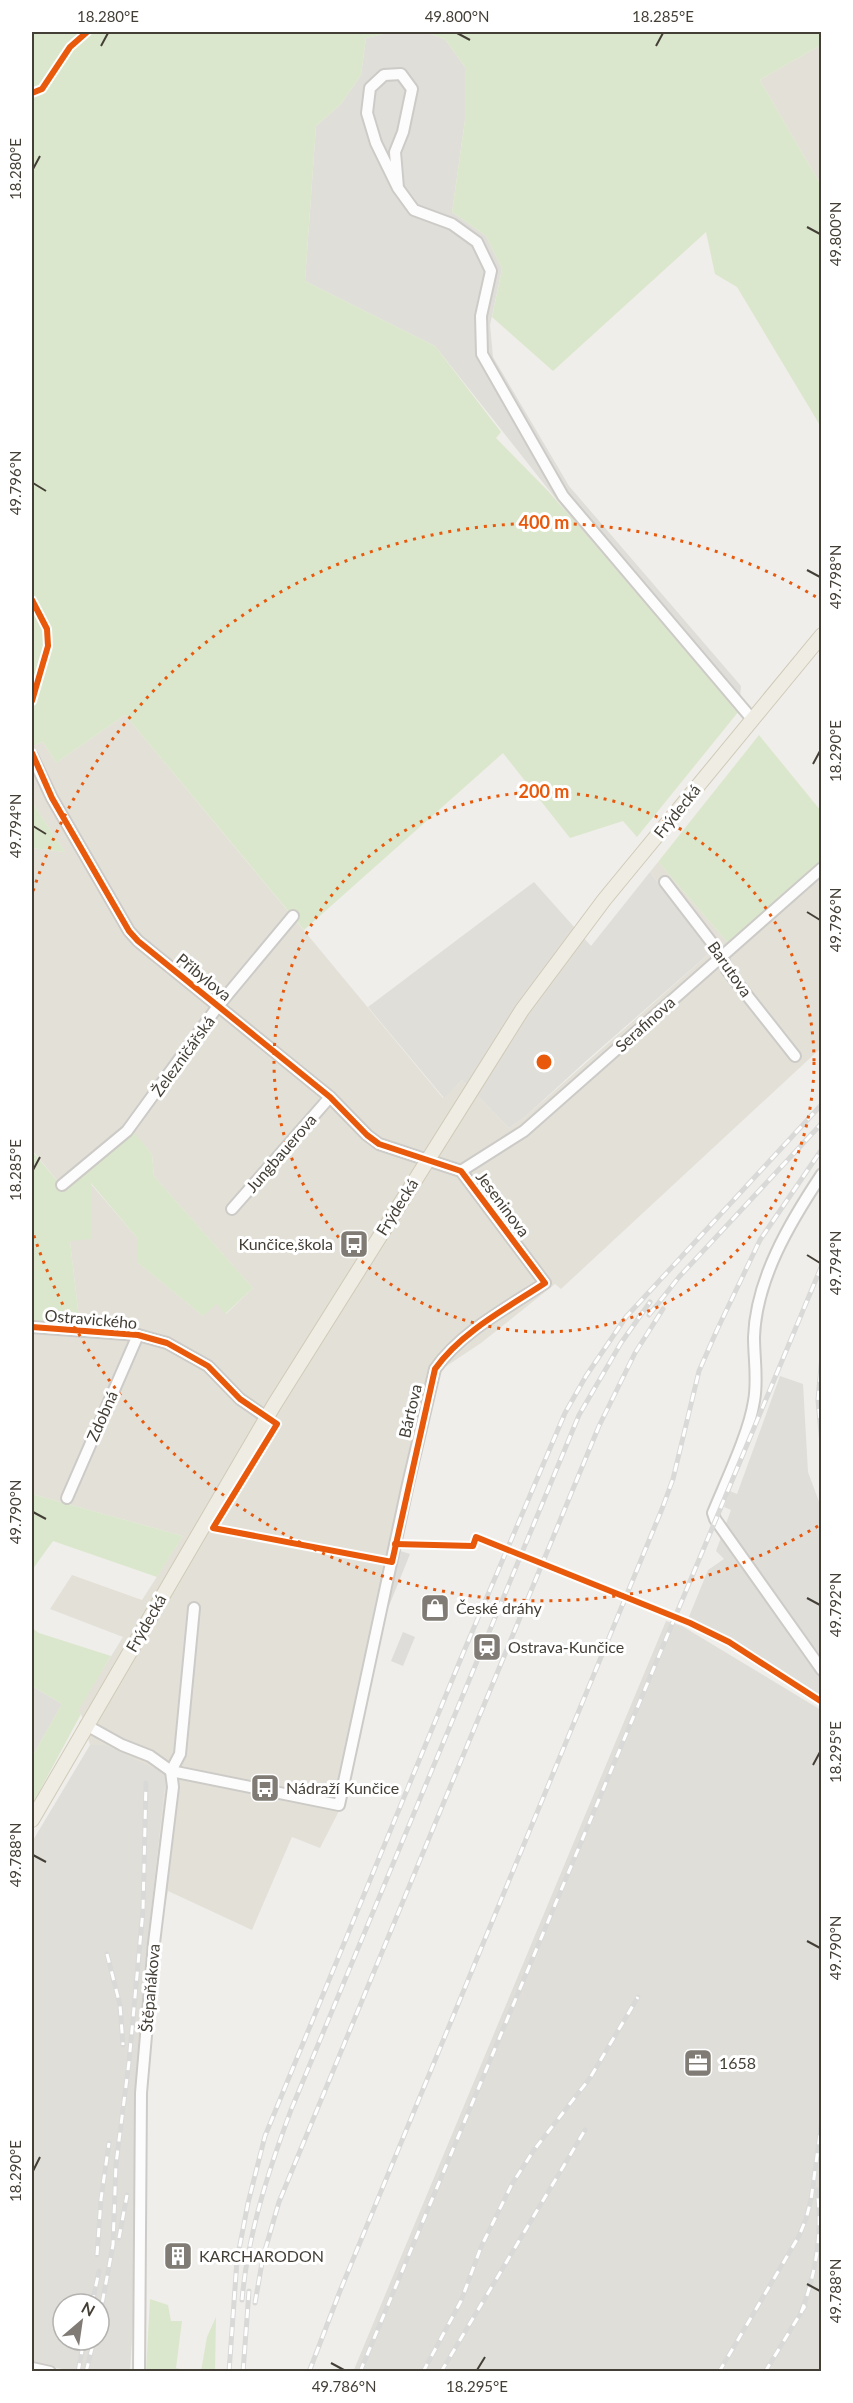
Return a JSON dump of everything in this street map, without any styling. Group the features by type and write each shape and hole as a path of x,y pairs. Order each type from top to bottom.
{"main road":[{"name":"Frýdecká","path":"32,1820 266,1417 522,1010 568,946 822,635"}],"street":[{"path":"398,188 395,152 403,132 412,89 401,74 384,75 370,88 367,113 376,144 398,188 414,210 452,224 477,242 491,271 481,316 482,354 563,496 752,719"},
{"name":"Přibylova","path":"32,756 51,798 129,931 138,942 330,1097 367,1135 379,1144 427,1159"},
{"name":"Serafinova","path":"461,1171 524,1131 822,868"},
{"name":"Barutova","path":"665,882 722,956 727,970 795,1056"},
{"name":"Železničářská","path":"62,1185 127,1131 218,1006 293,916"},
{"name":"Jungbauerova","path":"232,1209 330,1097"},
{"name":"Jeseninova","path":"427,1159 461,1171 544,1283"},
{"path":"822,1174 797,1215 763,1285 758,1302 754,1337 754,1402 713,1513 822,1670"},
{"name":"Bártova","path":"87,1725 122,1745 150,1756 171,1772 339,1804 435,1369 445,1355 488,1320 544,1283"},
{"name":"Ostravického","path":"32,1327 138,1335 167,1343 208,1366 240,1399 266,1417"},
{"name":"Zdobná","path":"67,1498 138,1335"},
{"name":"Štěpaňákova","path":"139,2372 141,2093 154,1943 173,1787 171,1772 180,1754 194,1608"},
{"path":"32,2368 50,2372"}],"shaded area":[{"path":"393,32 425,32 445,39 465,67 465,120 452,212 486,236 502,269 490,325 493,357 569,486 741,686 739,711 579,528 435,346 305,281 316,126 341,104 361,75 366,38"},
{"path":"821,45 821,185 760,80"},
{"path":"125,715 443,1098 462,1080 509,1128 525,1117 711,952 650,872 658,862 728,943 818,864 821,857 821,1048 561,1289 555,1284 481,1343 442,1369 435,1381 358,1749 339,1811 320,1848 292,1837 252,1930 168,1891 165,1906 152,1903 166,1778 105,1745 90,1745 81,1714 77,1711 123,1637 50,1609 72,1575 142,1600 183,1536 32,1494 32,1321 80,1327 70,1241 90,1183 138,1239 138,1263 203,1316 217,1303 226,1314 253,1288 154,1176 152,1154 133,1132 65,1190 32,1150 32,848 65,852 32,802 32,746 43,742 56,763"},
{"path":"650,872 711,952 525,1117 509,1128 462,1080 444,1098 368,1007 534,882 591,946"},
{"path":"780,1376 803,1384 808,1472 821,1507 821,1697 688,1619 708,1570 724,1559 716,1551 731,1510 724,1507 730,1491 737,1494"},
{"path":"394,1549 410,1554 376,1638"},
{"path":"666,1621 682,1626 821,1710 821,2371 353,2372"},
{"path":"403,1632 415,1637 403,1666 391,1661"},
{"path":"32,1686 62,1704 32,1757"},
{"path":"90,1745 105,1745 162,1772 166,1778 152,1903 135,2097 134,2309 130,2371 73,2371 32,2363 32,1842"}],"green space":[{"path":"32,32 393,32 366,38 361,75 341,104 316,126 305,281 435,346 501,432 496,438 549,492 739,711 637,837 623,821 570,838 503,753 304,930 125,715 56,763 43,742 32,746"},
{"path":"425,32 821,32 821,45 760,80 821,185 821,427 737,287 715,274 706,232 553,371 492,317 502,269 486,236 452,212 465,120 465,67 445,39"},
{"path":"759,735 821,811 821,857 818,864 728,943 658,862"},
{"path":"32,802 65,852 32,848"},
{"path":"133,1131 152,1154 154,1176 253,1288 225,1314 217,1304 203,1316 138,1263 138,1239 91,1183 91,1239 70,1241 80,1327 32,1321 32,1151 65,1190"},
{"path":"32,1494 183,1536 157,1577 53,1541 32,1570"},
{"path":"32,1628 39,1633 111,1656 78,1711 81,1714 32,1805 32,1757 62,1704 32,1686"},
{"path":"150,2299 168,2305 171,2321 182,2321 176,2368 189,2371 146,2371"},
{"path":"216,2317 215,2371 201,2371 207,2337"}],"railway":[{"path":"229,2372 237,2260 248,2203 265,2136 464,1651 565,1413 586,1376 626,1317 822,1104"},
{"path":"649,1315 679,1277 822,1123"},
{"path":"309,2372 340,2291 662,1509 673,1479 699,1371 760,1240 822,1149"},
{"path":"360,2372 822,1265"},
{"path":"242,2300 249,2251 260,2203 291,2110 579,1415 621,1343 650,1302"},
{"path":"255,2303 263,2257 279,2202 599,1426 635,1353 663,1309"},
{"path":"822,1355 818,1400 822,1444"},
{"path":"104,2292 113,2245 116,2164 129,2062 143,1910 146,1783"},
{"path":"107,1954 120,2005 123,2045"},
{"path":"423,2372 461,2301 481,2247 512,2184 534,2150 590,2078 638,1997"},
{"path":"719,2372 799,2236 806,2219 811,2200 822,2119"},
{"path":"441,2372 585,2130"},
{"path":"97,2255 101,2199 109,2143"},
{"path":"801,2313 811,2283 817,2253 819,2237 817,2190"},
{"path":"119,2238 127,2195"},
{"path":"95,2292 99,2271"},
{"path":"243,2372 249,2291"},
{"path":"765,2372 805,2306"},
{"path":"78,2372 82,2352"},
{"path":"86,2372 91,2352"}],"cycle path":[{"path":"32,93 42,89 70,47 87,32"},
{"path":"32,600 47,629 48,646 32,701"},
{"path":"32,753 52,798 129,931 138,941 330,1097 367,1135 379,1144 461,1171 545,1283 471,1332 435,1369 392,1562 213,1528 277,1424 240,1399 208,1366 167,1343 138,1335 32,1327"},
{"path":"395,1544 473,1546 476,1537 690,1623 729,1642 822,1702"}],"place":[{"name":"Kunčice,škola","path":"354,1244"},
{"name":"České dráhy","path":"435,1608"},
{"name":"Ostrava-Kunčice","path":"487,1647"},
{"name":"Nádraží Kunčice","path":"265,1788"},
{"name":"1658","path":"698,2063"},
{"name":"KARCHARODON","path":"178,2256"}]}
